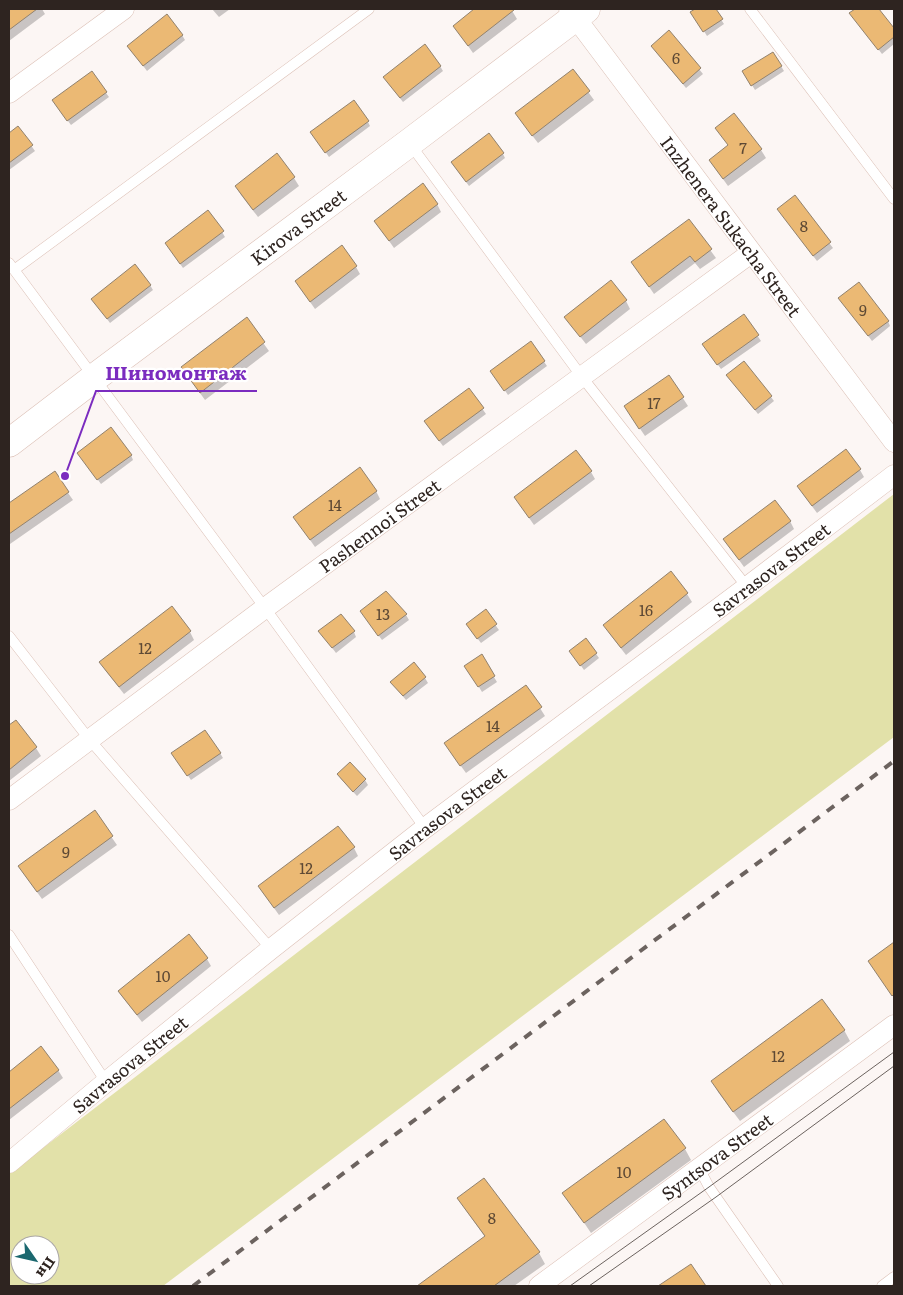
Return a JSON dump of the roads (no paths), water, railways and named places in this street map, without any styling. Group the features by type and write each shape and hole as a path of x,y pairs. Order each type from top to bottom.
{"main road":[{"name":"Kirova Street","path":"9,443 409,143 577,11"}],"street":[{"path":"9,93 124,9"},
{"name":"Inzhenera Sukacha Street","path":"577,11 752,253 894,442"},
{"name":"Pashennoi Street","path":"9,800 265,608 752,253"},
{"name":"Savrasova Street","path":"9,1162 271,949 425,828 747,588 894,475"},
{"name":"Syntsova Street","path":"539,1286 894,1025"}],"lane":[{"path":"369,9 11,267 265,608 425,828"},
{"path":"750,9 894,199"},
{"path":"409,143 582,377 747,588"},
{"path":"9,636 90,739 271,949"},
{"path":"9,935 106,1082"},
{"path":"699,1168 709,1188 778,1286"},
{"path":"882,1286 894,1277"}],"tram line":[{"path":"570,1286 894,1052"},
{"path":"589,1286 716,1197 894,1066"}],"railway":[{"path":"193,1286 894,761"}],"place":[{"name":"Шиномонтаж","path":"65,476"}]}
